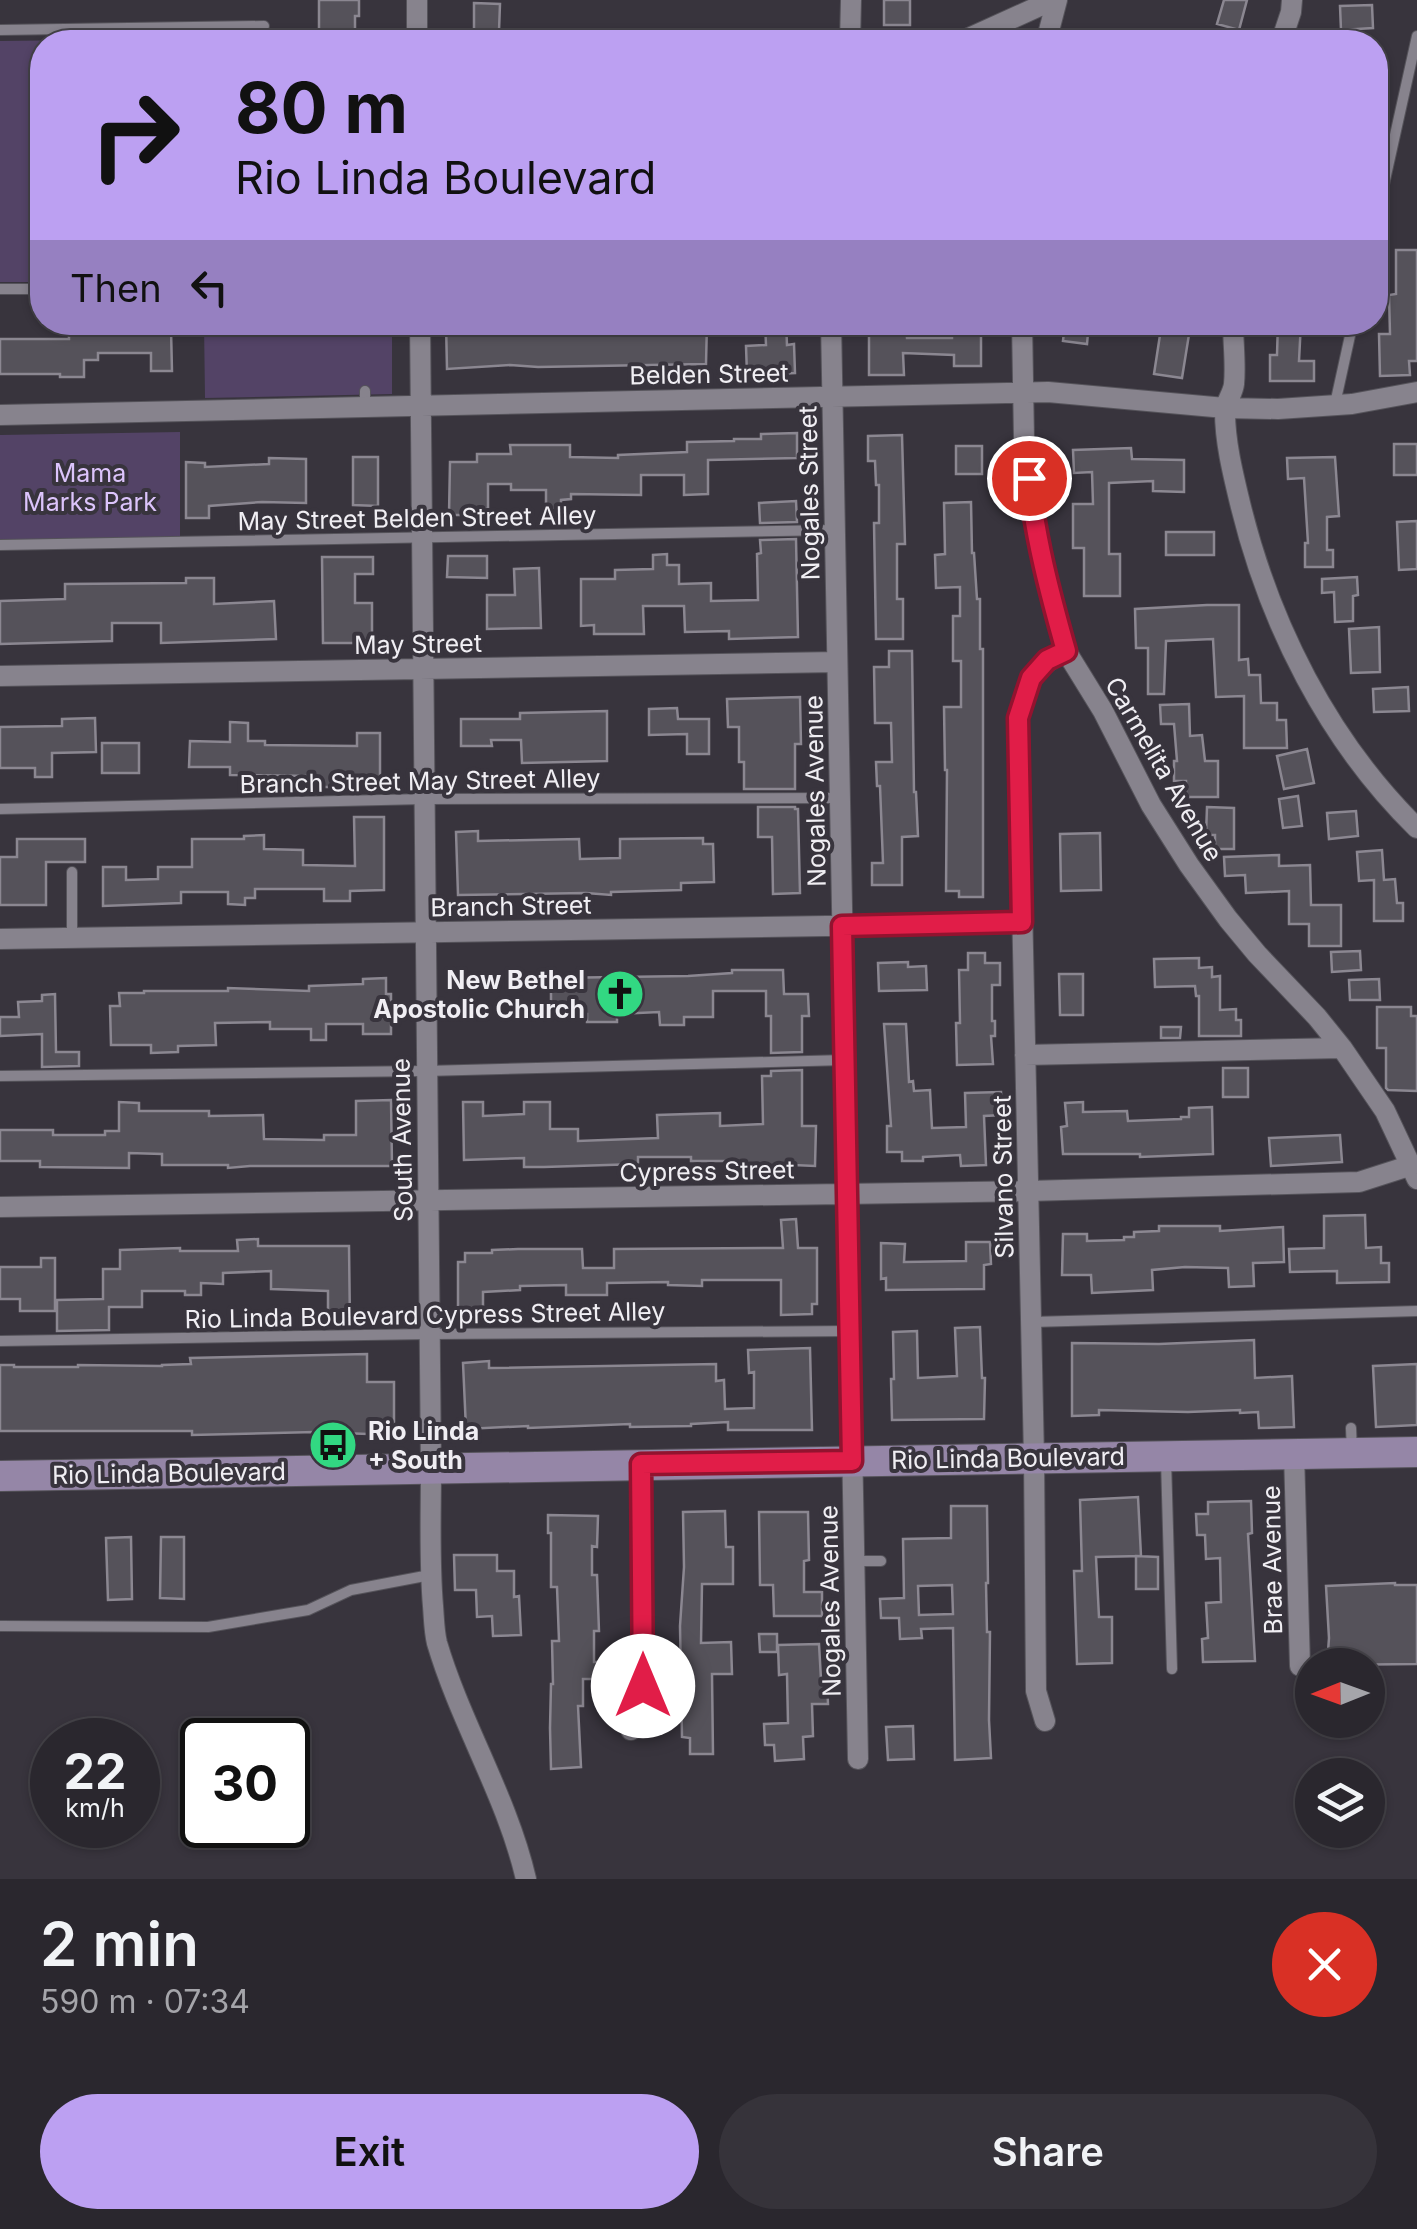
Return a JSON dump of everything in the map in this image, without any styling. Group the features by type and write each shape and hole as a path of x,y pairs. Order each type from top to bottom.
{"main road":[{"name":"Rio Linda Boulevard","path":"0,1476 1294,1453 1351,1440 1417,1452"}],"street":[{"path":"416,0 417,30"},
{"path":"850,0 850,30"},
{"path":"987,30 1055,0"},
{"path":"1049,30 1055,0"},
{"path":"1284,30 1292,0"},
{"name":"South Avenue","path":"420,335 430,1575 436,1639 454,1692 504,1807 526,1879"},
{"name":"Nogales Street","path":"832,335 837,662"},
{"name":"Carmelita Avenue","path":"1022,335 1024,440 1033,517 1066,651 1188,865 1257,954 1342,1048 1384,1111 1414,1172"},
{"path":"1233,335 1234,386 1225,408 1235,480 1246,527 1278,619 1298,663 1340,732 1378,785 1417,828"},
{"name":"Belden Street","path":"0,415 365,399 420,405 1048,392 1278,409 1417,392"},
{"name":"Silvano Street","path":"1045,1721 1036,1691 1018,718 1031,678 1047,660 1066,651"},
{"name":"May Street","path":"0,676 837,662"},
{"name":"Nogales Avenue","path":"837,662 858,1759"},
{"name":"Branch Street","path":"0,940 1022,922"},
{"path":"1025,1056 1342,1048"},
{"name":"Cypress Street","path":"0,1208 1360,1182 1414,1172"},
{"name":"Brae Avenue","path":"1294,1453 1299,1648"},
{"path":"631,1730 643,1686 641,1464"}],"lane":[{"path":"0,30 264,26"},
{"path":"1388,166 1417,36"},
{"path":"0,289 30,289"},
{"path":"1335,405 1350,335"},
{"name":"May Street Belden Street Alley","path":"0,545 835,530"},
{"name":"Branch Street May Street Alley","path":"0,809 424,799 841,798"},
{"path":"72,872 72,938"},
{"path":"0,1076 426,1071 845,1060"},
{"path":"1031,1322 1417,1311"},
{"name":"Rio Linda Boulevard Cypress Street Alley","path":"0,1341 850,1331"},
{"path":"1166,1456 1172,1670"},
{"path":"854,1561 881,1561"},
{"path":"0,1626 208,1626 308,1610 351,1590 430,1575"}],"green space":[{"path":"0,41 30,41 30,282 0,282"},
{"path":"204,335 392,335 392,394 205,398"},
{"name":"Mama Marks Park","path":"180,432 180,539 0,541 0,435"}],"building":[{"path":"319,0 359,0 355,30 319,30"},
{"path":"884,0 910,0 910,25 884,25"},
{"path":"1224,0 1247,0 1239,30 1217,24"},
{"path":"474,3 500,4 499,30 474,30"},
{"path":"1372,5 1373,28 1341,30 1340,6"},
{"path":"1396,250 1417,250 1417,361 1409,361 1410,375 1380,376 1379,335 1390,334 1389,295 1396,294"},
{"path":"69,335 171,335 172,371 151,371 151,353 98,353 98,360 84,360 84,377 0,374 0,339 69,339"},
{"path":"446,335 707,335 706,364 447,369"},
{"path":"766,335 787,335 787,345 794,344 795,373 747,375 746,346 766,345"},
{"path":"869,335 981,335 981,366 954,366 954,355 903,353 904,375 869,375"},
{"path":"1064,335 1088,335 1087,344 1063,341"},
{"path":"1160,335 1189,335 1182,378 1154,374"},
{"path":"1278,335 1300,335 1299,361 1314,361 1314,381 1270,381 1270,355 1277,355"},
{"path":"797,433 797,458 708,460 708,494 684,495 684,475 641,475 641,495 571,494 571,499 561,500 561,509 546,509 546,490 511,490 511,484 488,484 488,509 472,509 472,515 449,515 450,462 477,462 477,454 511,454 510,445 570,445 570,457 618,458 687,452 687,442 761,439 761,434"},
{"path":"902,435 905,544 897,544 897,599 903,599 903,639 876,639 874,523 879,523 879,485 875,461 868,461 868,436"},
{"path":"1394,444 1417,444 1417,475 1394,475"},
{"path":"956,446 982,446 982,474 956,474"},
{"path":"1131,448 1132,459 1184,460 1184,492 1153,491 1153,481 1109,483 1109,554 1120,554 1120,596 1084,596 1084,548 1073,548 1073,504 1093,504 1092,472 1074,473 1073,450"},
{"path":"353,457 378,457 378,506 353,505"},
{"path":"1335,457 1339,516 1327,517 1327,550 1333,550 1333,567 1305,567 1308,543 1304,478 1288,479 1287,458"},
{"path":"269,458 306,459 306,503 209,506 209,518 186,518 186,462 205,463 205,467 269,464"},
{"path":"796,501 797,522 760,523 759,503"},
{"path":"971,502 972,553 983,649 983,897 959,897 959,891 946,891 944,707 961,707 961,661 953,661 953,616 960,616 960,587 936,588 935,555 945,554 944,503"},
{"path":"1417,521 1417,569 1399,570 1397,522"},
{"path":"1166,532 1214,532 1214,555 1166,555"},
{"path":"796,539 798,637 729,639 729,631 685,632 684,606 643,606 644,634 594,634 594,625 581,626 581,579 615,579 615,570 653,569 653,555 667,554 667,565 679,565 679,584 711,583 711,601 758,600 760,540"},
{"path":"448,556 487,556 487,578 447,577"},
{"path":"322,557 373,557 373,574 355,574 355,603 372,603 372,643 323,643"},
{"path":"539,568 541,628 487,629 487,595 515,595 514,569"},
{"path":"1357,577 1353,621 1335,622 1334,592 1322,593 1322,579"},
{"path":"186,578 214,578 214,604 274,601 276,639 161,643 161,623 112,623 112,641 0,644 0,601 65,599 65,584 186,583"},
{"path":"1239,605 1239,660 1248,659 1249,675 1260,675 1261,703 1277,703 1277,720 1286,720 1287,748 1244,748 1244,696 1216,697 1213,639 1166,641 1164,694 1148,694 1148,648 1136,648 1135,609"},
{"path":"1379,627 1380,672 1351,673 1349,629"},
{"path":"889,651 912,651 918,836 902,837 902,885 872,885 872,863 883,863 876,762 892,762 891,723 875,723 874,667 889,667"},
{"path":"1408,687 1409,711 1374,712 1373,689"},
{"path":"800,697 801,744 795,744 795,789 744,789 739,727 728,727 727,699"},
{"path":"1189,704 1190,736 1202,735 1205,761 1218,761 1218,797 1186,797 1186,781 1174,781 1174,724 1161,724 1160,705"},
{"path":"677,708 678,719 709,719 709,754 687,754 687,734 649,735 649,709"},
{"path":"607,711 607,761 522,763 521,740 491,740 492,746 461,746 461,719 520,719 520,713"},
{"path":"95,718 96,752 52,753 52,777 35,777 35,768 0,768 0,727 62,726 62,719"},
{"path":"230,722 248,723 248,741 265,741 265,745 357,746 357,733 380,733 380,780 335,780 335,787 313,787 313,776 230,775 230,767 189,767 190,741 230,742"},
{"path":"102,743 139,743 139,773 102,773"},
{"path":"1307,749 1314,783 1284,789 1277,756"},
{"path":"1298,796 1302,826 1283,828 1279,799"},
{"path":"758,807 798,809 800,893 773,894 772,837 758,837"},
{"path":"1207,807 1234,808 1234,849 1215,849 1215,835 1206,835"},
{"path":"1356,811 1358,836 1329,839 1327,813"},
{"path":"354,817 384,817 384,890 350,891 350,901 324,901 324,889 255,889 255,898 245,898 245,905 228,904 228,892 181,892 181,903 103,906 103,867 126,867 126,880 158,879 158,867 192,867 192,839 264,835 264,849 303,850 303,865 355,866"},
{"path":"478,831 478,841 579,839 580,859 620,858 620,839 703,838 703,844 713,844 714,882 681,883 681,890 611,895 458,895 456,832"},
{"path":"1100,833 1101,890 1061,891 1060,834"},
{"path":"17,839 85,839 85,862 46,862 46,905 0,905 0,857 17,857"},
{"path":"1382,850 1384,880 1395,879 1397,903 1403,903 1403,921 1374,921 1374,880 1359,881 1357,852"},
{"path":"1279,855 1279,866 1310,865 1311,905 1341,905 1341,946 1309,946 1309,924 1289,924 1289,891 1246,893 1245,875 1225,876 1224,857"},
{"path":"1360,951 1361,970 1332,972 1331,952"},
{"path":"968,953 985,953 985,963 1000,963 1000,985 992,985 993,1064 957,1065 959,970 968,970"},
{"path":"1199,958 1199,968 1212,967 1212,977 1220,976 1220,1010 1236,1009 1241,1036 1199,1036 1199,996 1195,986 1155,987 1154,959"},
{"path":"908,962 908,967 926,966 927,990 879,991 878,963"},
{"path":"732,970 783,970 784,994 808,994 809,1016 802,1016 802,1052 771,1053 766,991 713,991 713,1017 684,1017 684,1025 660,1025 659,1012 617,1014 617,1022 587,1022 587,1014 551,1014 551,978 688,976"},
{"path":"1059,974 1083,974 1083,1015 1060,1015"},
{"path":"386,978 386,994 391,994 391,1034 363,1034 363,1024 326,1024 326,1040 311,1040 311,1029 270,1029 270,1022 215,1023 216,1045 178,1046 178,1052 151,1053 151,1045 111,1045 110,1006 120,1006 119,993 228,988 309,991 309,986 363,984 363,979"},
{"path":"1379,979 1380,1000 1350,1000 1349,980"},
{"path":"55,994 56,1052 79,1052 79,1066 42,1067 42,1034 0,1036 0,1017 19,1017 18,1002 42,1001 42,995"},
{"path":"1377,1007 1411,1007 1411,1016 1417,1016 1417,1091 1386,1088 1386,1048 1377,1048"},
{"path":"884,1024 906,1024 909,1082 913,1081 914,1091 930,1090 932,1128 966,1127 965,1093 1001,1092 1002,1115 984,1116 986,1165 961,1166 960,1155 902,1161 902,1152 887,1152 887,1126 891,1126"},
{"path":"1161,1027 1181,1027 1180,1038 1161,1038"},
{"path":"1223,1068 1248,1068 1248,1097 1223,1097"},
{"path":"802,1070 802,1126 816,1126 815,1166 728,1168 728,1161 691,1161 691,1157 638,1157 638,1164 544,1167 524,1167 524,1158 464,1160 463,1102 483,1102 483,1116 524,1114 524,1102 550,1102 550,1129 578,1129 578,1141 658,1138 657,1115 720,1113 720,1126 763,1124 762,1076 771,1076 771,1071"},
{"path":"391,1100 392,1166 162,1165 162,1154 129,1153 129,1168 40,1167 40,1161 0,1161 0,1130 105,1135 105,1131 119,1131 119,1102 139,1103 139,1111 263,1115 264,1139 324,1140 324,1135 356,1135 356,1101"},
{"path":"1083,1102 1083,1112 1127,1111 1128,1121 1181,1119 1189,1117 1189,1108 1212,1107 1213,1154 1063,1154 1061,1127 1067,1126 1065,1103"},
{"path":"1340,1135 1342,1162 1271,1166 1269,1138"},
{"path":"1365,1215 1366,1248 1381,1247 1381,1263 1389,1263 1389,1282 1337,1283 1337,1271 1290,1272 1289,1249 1324,1248 1324,1216"},
{"path":"796,1219 798,1248 817,1248 817,1304 812,1304 812,1314 781,1315 781,1280 702,1280 702,1286 607,1283 607,1295 566,1295 566,1285 520,1286 520,1290 483,1292 483,1311 458,1311 458,1262 465,1262 465,1253 582,1249 583,1268 614,1268 614,1249 783,1248 781,1220"},
{"path":"1159,1226 1220,1226 1220,1231 1283,1227 1284,1262 1253,1263 1254,1286 1229,1287 1228,1268 1152,1270 1153,1290 1092,1293 1091,1275 1062,1275 1063,1234 1087,1234 1087,1241 1124,1240 1134,1237 1134,1232 1159,1231"},
{"path":"258,1239 258,1246 349,1246 350,1325 328,1325 328,1291 271,1289 271,1271 223,1273 223,1284 201,1283 201,1295 142,1291 142,1307 109,1307 109,1330 57,1331 57,1300 103,1299 103,1269 120,1269 120,1250 238,1251 237,1240"},
{"path":"966,1242 990,1242 991,1264 984,1265 984,1289 886,1290 886,1278 881,1279 881,1243 905,1244 904,1262 966,1261"},
{"path":"41,1258 55,1258 55,1311 20,1311 20,1299 0,1299 0,1267 41,1267"},
{"path":"980,1327 984,1419 892,1420 893,1332 917,1331 918,1378 957,1376 955,1328"},
{"path":"1254,1340 1255,1378 1292,1376 1294,1427 1259,1428 1258,1412 1240,1410 1099,1410 1099,1415 1072,1416 1072,1343"},
{"path":"810,1348 812,1430 728,1430 728,1422 691,1426 466,1429 463,1363 489,1361 489,1368 716,1364 716,1381 724,1380 725,1409 754,1408 754,1372 749,1373 748,1350"},
{"path":"367,1354 367,1382 394,1382 394,1435 0,1431 0,1365 162,1366 191,1364 190,1358"},
{"path":"1417,1364 1417,1425 1376,1427 1373,1366"},
{"path":"1138,1497 1141,1556 1096,1557 1099,1617 1112,1617 1112,1663 1077,1664 1074,1571 1082,1571 1080,1500"},
{"path":"1251,1501 1252,1533 1248,1534 1255,1661 1203,1662 1202,1639 1208,1638 1206,1603 1221,1602 1220,1558 1206,1559 1205,1535 1197,1535 1196,1514 1208,1514 1208,1502"},
{"path":"951,1506 987,1506 991,1758 955,1760 953,1628 921,1629 922,1638 900,1639 899,1618 881,1618 880,1599 904,1598 903,1539 951,1538","holes":["952,1585 953,1614 919,1615 918,1586"]},
{"path":"725,1511 726,1547 733,1547 733,1584 702,1584 701,1643 731,1642 732,1674 712,1674 713,1754 690,1754 690,1738 682,1737 683,1512"},
{"path":"759,1512 808,1512 809,1560 804,1561 804,1592 822,1592 822,1616 774,1616 773,1585 760,1585"},
{"path":"548,1515 598,1516 597,1547 592,1546 599,1631 594,1631 594,1662 602,1662 602,1679 583,1679 583,1706 578,1706 581,1767 551,1769 552,1641 559,1641 557,1587 551,1587"},
{"path":"131,1537 132,1599 108,1600 106,1538"},
{"path":"161,1537 184,1537 184,1599 160,1598"},
{"path":"454,1555 497,1555 497,1571 514,1571 521,1635 493,1636 492,1616 477,1617 476,1590 455,1590"},
{"path":"1136,1556 1158,1557 1158,1589 1136,1589"},
{"path":"1417,1585 1417,1664 1385,1664 1385,1648 1328,1648 1326,1586"},
{"path":"759,1634 777,1634 777,1652 760,1652"},
{"path":"819,1644 821,1679 827,1678 828,1704 812,1704 813,1736 803,1737 804,1759 775,1761 774,1745 765,1745 764,1724 788,1723 787,1674 779,1675 778,1645"},
{"path":"913,1726 914,1759 888,1760 886,1727"}],"place":[{"name":"New Bethel Apostolic Church","path":"620,994"},
{"name":"Rio Linda + South","path":"333,1445"}],"route":[{"path":"643,1686 641,1464 852,1461 842,926 1022,922 1018,718 1031,678 1047,660 1066,651 1047,583 1029,478"}]}
